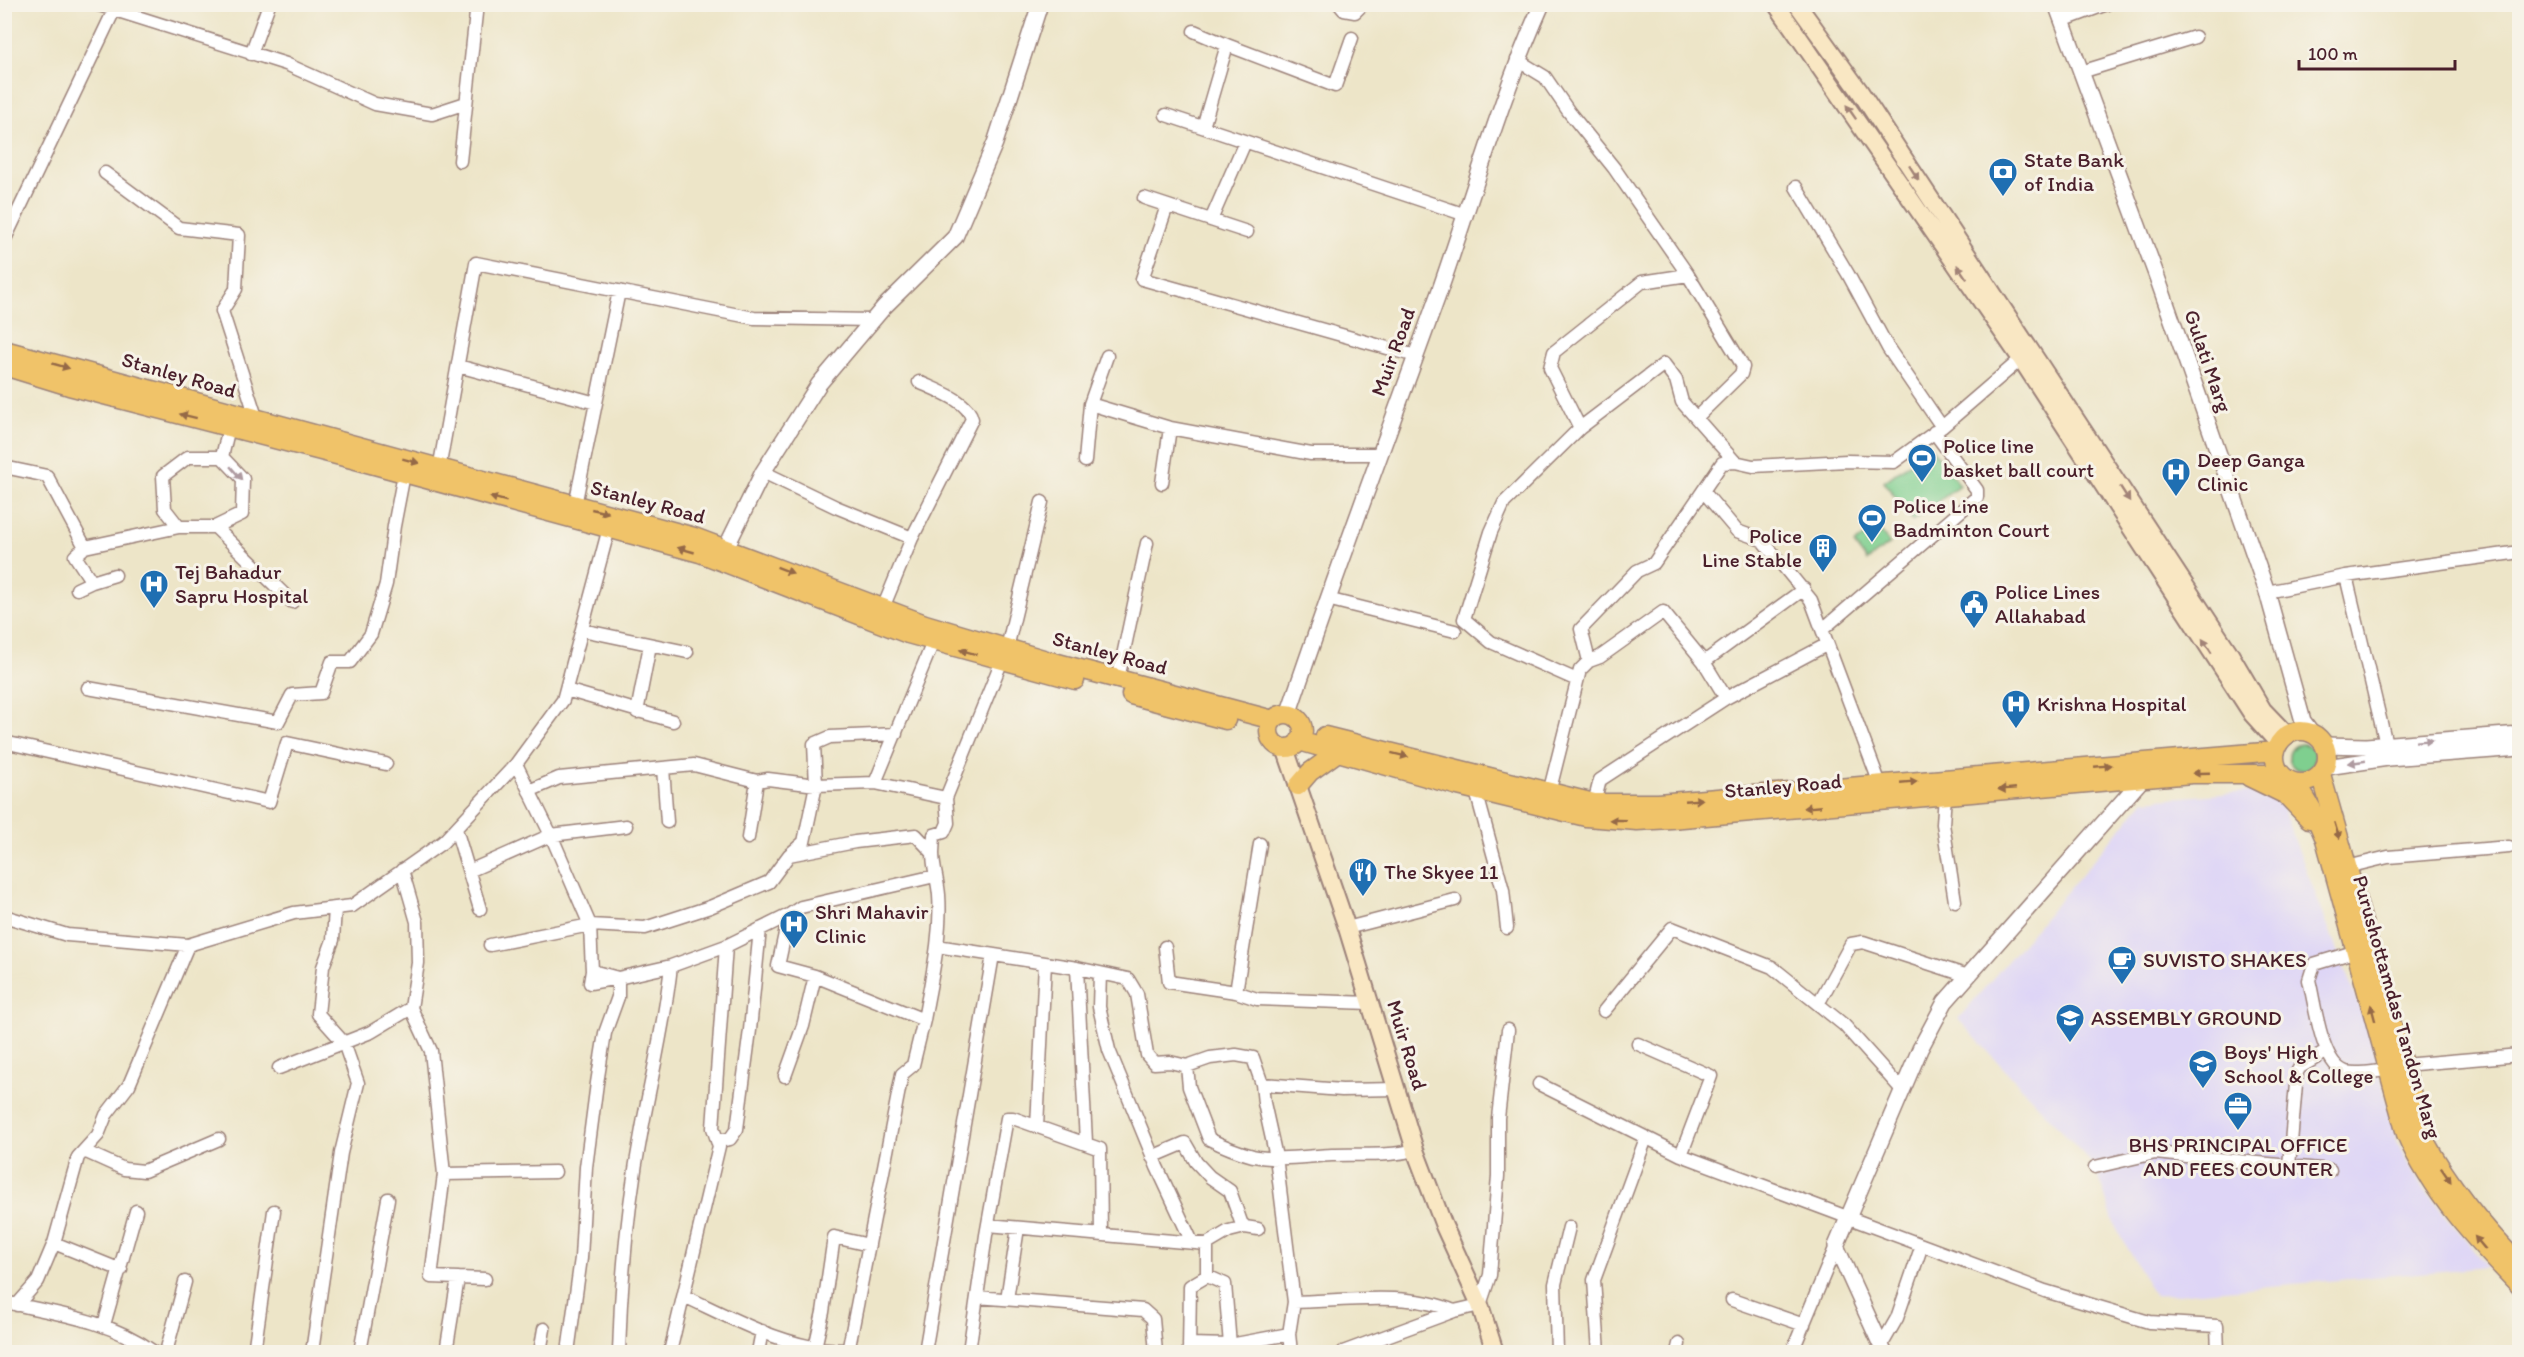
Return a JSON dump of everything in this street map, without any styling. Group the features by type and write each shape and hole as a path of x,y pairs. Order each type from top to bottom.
{"main road":[{"path":"1776,4 2021,359 2246,705 2281,743"},
{"path":"1797,4 1859,90 2216,633 2281,743"},
{"name":"Stanley Road","path":"4,350 257,420 609,528 723,554 933,642 1005,654 1118,679 1277,721"},
{"name":"Stanley Road","path":"4,366 69,386 404,474 437,476 575,505 883,608 1005,654 1188,711 1277,721"},
{"path":"1298,720 1296,740 1275,744 1277,721 1298,720"},
{"path":"2299,731 2318,739 2327,752 2324,770 2306,783 2297,784 2280,774 2275,759 2281,743 2299,731"},
{"name":"Stanley Road","path":"1296,740 1594,803 1658,803 1880,784 2281,743"},
{"name":"Stanley Road","path":"1296,740 1476,791 1586,817 1637,821 2144,777 2239,772 2280,774"},
{"name":"Muir Road","path":"1296,740 1298,786 1347,928 1415,1150 1443,1226 1480,1305 1495,1353"},
{"path":"1298,786 1310,772 1338,752"},
{"name":"Purushottamdas Tandon Marg","path":"2324,770 2395,1067 2406,1134 2425,1175 2494,1259 2520,1286"},
{"path":"2239,772 2286,795 2325,839"},
{"name":"Purushottamdas Tandon Marg","path":"2297,784 2312,809 2325,839 2357,951 2395,1067 2425,1141 2481,1223 2520,1264"}],"street":[{"path":"96,4 116,7 286,64 375,104 432,114 466,103"},
{"path":"251,54 269,4"},
{"path":"460,161 477,4"},
{"path":"723,554 763,472 819,384 872,320 954,237 995,143 1040,4"},
{"path":"1339,4 1344,10 1355,12 1363,4"},
{"name":"Muir Road","path":"1277,721 1327,599 1466,215 1517,60 1542,4"},
{"name":"Gulati Marg","path":"2056,4 2157,277 2267,592 2303,721 2318,739"},
{"path":"2062,21 2107,4"},
{"path":"6,235 116,7"},
{"path":"1194,31 1335,86 1352,38"},
{"path":"2081,72 2195,37"},
{"path":"1203,128 1227,45"},
{"path":"1517,60 1545,77 1569,112 1614,168 1688,275 1743,367 1741,374 1730,386 1695,418"},
{"path":"1166,115 1466,215"},
{"path":"1211,220 1245,142"},
{"path":"105,172 178,228 239,235 236,289 222,311 257,420"},
{"path":"1796,186 1888,348 1977,490 1977,497 1822,629"},
{"path":"1144,198 1247,232"},
{"path":"1167,206 1142,279 1416,356"},
{"path":"437,476 476,263 754,318 872,320"},
{"path":"1580,428 1550,368 1554,352 1642,282 1688,275"},
{"path":"575,505 619,291"},
{"path":"1085,461 1090,404 1107,356"},
{"path":"1588,661 1581,629 1637,571 1654,563 1722,463 1735,462 1753,466 1847,460 1894,462 1938,430 2021,359"},
{"path":"1577,680 1491,642 1464,619 1491,532 1504,503 1580,428 1664,364 1676,380 1682,402 1735,462"},
{"path":"458,366 596,403"},
{"path":"883,608 912,538 972,419 963,405 919,382"},
{"path":"1090,404 1170,428 1311,454 1380,454"},
{"path":"222,457 228,427"},
{"path":"1162,483 1170,428"},
{"path":"92,582 75,556 85,547 179,526 214,527 242,514 243,479 222,457 188,457 163,476 165,509 179,526"},
{"path":"4,467 47,476 85,547"},
{"path":"763,472 836,507 912,538"},
{"path":"88,688 278,722 292,695 321,693 333,663 350,662 370,634 386,584 404,474"},
{"path":"1703,491 1737,531 1762,540 1804,589 1822,629 1826,645 1880,784"},
{"path":"848,1351 902,1074 913,1065 924,1020 937,946 939,894 933,853 934,835 944,832 948,824 946,798 1005,654 1042,502"},
{"path":"214,527 292,602"},
{"path":"4,916 67,935 188,945 294,913 352,906 443,842 516,764 563,700 609,528"},
{"path":"1118,679 1147,543"},
{"path":"2267,592 2346,576 2520,552"},
{"path":"77,589 116,575"},
{"path":"2346,576 2386,744"},
{"path":"1704,662 1804,589"},
{"path":"1327,599 1455,631"},
{"path":"1549,793 1580,670 1588,661 1600,657 1663,612 1704,662 1726,698"},
{"path":"582,630 687,652"},
{"path":"875,783 933,642"},
{"path":"637,712 650,645"},
{"path":"1594,803 1600,780 1726,698 1826,645"},
{"path":"566,690 673,721"},
{"path":"490,945 590,925 645,928 710,907 769,882 789,855 804,842 816,785 814,744 830,737 896,734"},
{"path":"2318,739 2353,747 2520,734"},
{"path":"4,742 269,802 287,743 386,764"},
{"path":"2324,770 2388,758 2520,748"},
{"path":"516,764 551,835 590,925 592,970 618,978 671,966 726,946 801,907 935,876"},
{"path":"529,791 560,778 694,765 757,781 768,779 816,785 875,783 946,798"},
{"path":"663,768 667,822"},
{"path":"1792,1353 1902,1090 1945,1002 2144,777"},
{"path":"748,838 757,781"},
{"path":"1476,791 1503,890 1507,928"},
{"path":"1945,795 1943,824 1955,900"},
{"path":"469,871 551,835 626,826"},
{"path":"456,829 480,909"},
{"path":"789,855 855,842 916,835 933,853"},
{"path":"1236,992 1260,843"},
{"path":"2347,867 2388,857 2509,847"},
{"path":"402,870 417,922 418,963 411,1008 431,1051 444,1174 432,1277 485,1279"},
{"path":"1347,928 1455,900"},
{"path":"312,1353 340,1153 358,1083 344,1043 318,1014 323,967 333,940 335,908"},
{"path":"789,915 778,966 815,976 924,1020"},
{"path":"1604,1011 1672,928 1772,967 1844,1025 1902,1090"},
{"path":"717,1142 730,1139 737,1129 760,929"},
{"path":"1818,1004 1851,944 1863,942 1968,976"},
{"path":"11,1305 38,1281 54,1243 78,1157 98,1135 106,1114 129,1085 188,945"},
{"path":"670,1353 719,1146 713,1128 726,946"},
{"path":"937,946 1077,968 1128,979 1137,994 1148,1055 1154,1063 1170,1062 1187,1066 1210,1058 1236,1055 1253,1058 1262,1084 1276,1157 1293,1302 1291,1353"},
{"path":"1165,947 1169,982 1236,992 1257,999 1370,1002"},
{"path":"2357,951 2314,964 2310,972 2309,980 2326,1052 2338,1068 2346,1072 2520,1054"},
{"path":"925,1353 993,955"},
{"path":"1037,1127 1045,963"},
{"path":"619,1353 626,1235 641,1130 666,1014 671,966"},
{"path":"1077,968 1086,1142"},
{"path":"1100,973 1099,1007 1109,1050 1152,1157 1192,1242"},
{"path":"785,1076 803,1026 815,976"},
{"path":"568,1353 581,1258 586,1167 597,1083 605,1033 618,997 618,978"},
{"path":"279,1068 371,1032 411,1008"},
{"path":"1342,1353 1454,1311 1480,1305 1490,1275 1498,1176 1498,1118 1508,1030"},
{"path":"1638,1044 1711,1076 1681,1155"},
{"path":"2289,1166 2297,1072 2300,1067 2326,1052"},
{"path":"1187,1066 1190,1087 1209,1139 1226,1148 1255,1156 1276,1157 1346,1154 1370,1156 1415,1150"},
{"path":"1262,1084 1342,1090 1398,1089"},
{"path":"1539,1084 1681,1155 2046,1291 2149,1322 2217,1326 2218,1353"},
{"path":"967,1353 1007,1118 1086,1142 1100,1149 1101,1234"},
{"path":"1599,1353 1594,1280 1646,1138"},
{"path":"84,1151 124,1169 144,1171 219,1139"},
{"path":"1152,1157 1185,1143 1196,1162 1210,1177 1230,1191 1245,1227"},
{"path":"2095,1167 2155,1153 2330,1170"},
{"path":"444,1174 555,1172"},
{"path":"360,1353 388,1198"},
{"path":"104,1325 122,1270 136,1211"},
{"path":"254,1353 274,1211"},
{"path":"988,1225 1207,1244 1229,1231 1245,1227 1258,1229"},
{"path":"1557,1353 1555,1284 1569,1227"},
{"path":"1006,1299 1018,1228"},
{"path":"815,1350 834,1238 869,1245"},
{"path":"54,1243 122,1270"},
{"path":"1207,1244 1207,1276"},
{"path":"1882,1349 1896,1318 1922,1245"},
{"path":"1836,1246 1882,1349"},
{"path":"1207,1276 1190,1286 1189,1348 1230,1349 1290,1334"},
{"path":"1207,1276 1225,1284 1230,1349"},
{"path":"446,1353 458,1278"},
{"path":"166,1353 186,1282"},
{"path":"684,1296 762,1331 815,1350 890,1353"},
{"path":"977,1297 1143,1310 1153,1319 1156,1353"},
{"path":"1293,1302 1398,1300 1436,1303 1454,1311"},
{"path":"1732,1300 1804,1324"},
{"path":"11,1305 104,1325 134,1337 154,1353"},
{"path":"540,1353 544,1329"},
{"path":"758,1353 762,1331"}],"shaded area":[{"name":"Boys' High School & College","path":"2261,791 2279,800 2369,1032 2398,1145 2422,1187 2488,1267 2155,1296 2115,1226 2095,1167 1958,1019 2145,800"}],"green space":[{"name":"Police line basket ball court","path":"1931,447 1960,485 1913,521 1884,482"},
{"name":"Police Line Badminton Court","path":"1877,527 1890,544 1867,561 1854,544"},
{"path":"2302,744 2311,748 2315,757 2311,766 2302,770 2293,766 2289,757 2293,748"}],"place":[{"name":"State Bank of India","path":"2003,198"},
{"name":"Police line basket ball court","path":"1922,484"},
{"name":"Deep Ganga Clinic","path":"2176,498"},
{"name":"Police Line Badminton Court","path":"1872,544"},
{"name":"Police Line Stable","path":"1823,574"},
{"name":"Tej Bahadur Sapru Hospital","path":"154,610"},
{"name":"Police Lines Allahabad","path":"1974,630"},
{"name":"Krishna Hospital","path":"2016,730"},
{"name":"The Skyee 11","path":"1363,898"},
{"name":"Shri Mahavir Clinic","path":"794,950"},
{"name":"SUVISTO SHAKES","path":"2122,986"},
{"name":"ASSEMBLY GROUND","path":"2070,1044"},
{"name":"Boys' High School & College","path":"2203,1090"},
{"name":"BHS PRINCIPAL OFFICE AND FEES COUNTER","path":"2238,1132"}]}
